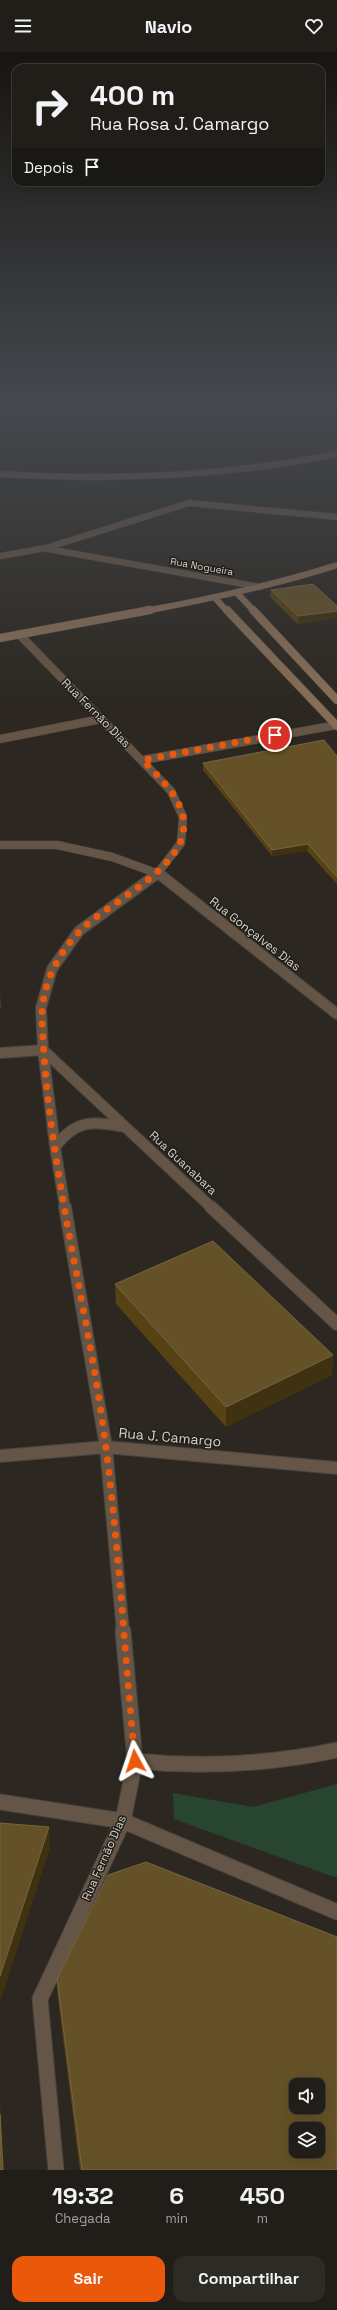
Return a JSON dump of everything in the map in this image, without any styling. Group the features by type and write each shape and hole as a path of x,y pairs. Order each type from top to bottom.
{"main road":[{"path":"0,638 215,598 337,565"},
{"path":"237,593 337,700"},
{"path":"215,598 337,725"}],"street":[{"path":"0,556 46,548 188,503 337,517"},
{"name":"Rua Nogueira","path":"46,548 260,587"},
{"name":"Rua Fernão Dias","path":"19,634 143,760 171,791 183,817 181,843 158,873 79,931 52,970 41,1008 43,1050 54,1147 106,1447 135,1761 123,1821 40,1999 56,2170"},
{"path":"0,739 101,719"},
{"path":"143,760 229,743 337,725"},
{"name":"Rua Gonçalves Dias","path":"0,844 57,845 112,857 158,873 337,1014"},
{"path":"0,1054 43,1050"},
{"name":"Rua Guanabara","path":"43,1050 337,1324"},
{"path":"54,1147 63,1134 79,1125 100,1122 125,1127"},
{"name":"Rua J. Camargo","path":"0,1456 106,1447 211,1455 337,1468"},
{"path":"135,1761 171,1765 241,1764 309,1756 337,1750"},
{"path":"0,1802 123,1821 337,1912"}],"green space":[{"path":"337,1784 337,1878 174,1819 173,1793 253,1807"}],"building":[{"path":"313,584 337,606 337,611 298,616 271,590"},
{"path":"324,740 337,756 337,877 308,844 272,850 203,763"},
{"path":"213,1241 333,1355 226,1407 115,1284"},
{"path":"0,1823 49,1827 0,1976"},
{"path":"146,1862 337,1937 337,2170 82,2170 57,1979 108,1875"},
{"path":"0,2114 3,2170 0,2170"}],"route":[{"path":"135,1761 106,1447 54,1147 43,1050 41,1008 52,970 79,931 158,873 181,843 183,817 171,791 143,760 275,735"}]}
